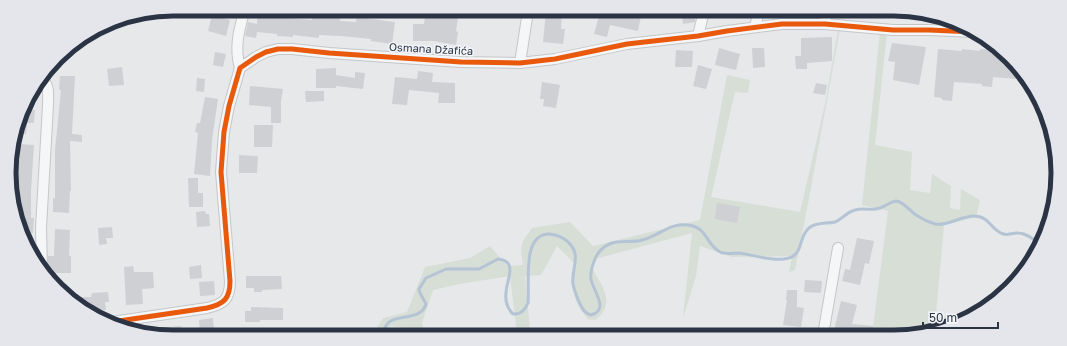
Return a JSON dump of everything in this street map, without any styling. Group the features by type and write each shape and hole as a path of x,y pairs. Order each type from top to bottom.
{"street":[{"path":"120,321 217,306 228,296 230,291 230,281 221,172 224,132 229,106 240,68 237,47 243,16"},
{"path":"520,63 527,16"},
{"path":"698,36 703,16"},
{"path":"755,27 758,16"},
{"path":"825,24 826,16"},
{"name":"Osmana Džafića","path":"240,68 256,57 266,52 278,49 461,62 520,63 555,59 628,44 782,24 825,24 893,30 949,26"},
{"path":"42,260 41,228 48,105 48,90 44,82"},
{"path":"824,330 838,248"}],"shaded area":[{"path":"840,29 795,270 789,272 792,256 732,257 700,246 696,276 683,318 692,233 595,259 592,268 606,295 606,301 602,314 595,320 588,319 578,306 574,293 574,263 557,246 541,275 525,276 530,330 517,330 510,276 459,284 433,290 422,323 423,330 412,330 391,326 388,330 376,330 383,318 407,312 425,267 470,258 490,246 507,266 523,265 521,249 523,241 532,228 570,222 593,246 700,220 727,75 750,80 748,93 735,92 711,197 800,212 825,104 838,30"},
{"path":"880,32 887,32 875,145 912,152 910,190 930,193 932,174 951,186 950,208 960,210 961,189 980,200 976,217 944,225 936,314 953,318 935,325 914,329 873,330 888,211 862,205"}],"building":[{"path":"212,16 230,20 226,36 208,31"},
{"path":"258,16 275,16 312,20 312,16 340,16 340,21 356,22 356,16 364,16 364,18 395,22 392,44 371,41 371,39 341,36 319,35 319,38 293,35 293,37 277,36 277,34 257,32 256,38 245,36 248,22 257,24"},
{"path":"425,16 458,16 456,45 434,41 413,41 413,24 424,24"},
{"path":"546,16 562,16 561,29 565,29 563,44 543,42"},
{"path":"599,16 641,16 638,31 610,25 607,37 594,34"},
{"path":"682,16 695,16 695,22 683,24"},
{"path":"832,37 832,61 807,63 807,69 796,69 795,56 801,56 801,38"},
{"path":"892,43 926,47 919,85 893,80 895,62 888,61"},
{"path":"719,48 740,54 736,70 715,65"},
{"path":"752,48 764,48 765,67 753,68"},
{"path":"938,49 962,51 962,49 980,51 980,49 992,50 1021,79 993,77 992,87 982,86 982,84 954,82 952,101 934,97"},
{"path":"676,50 693,51 692,67 675,67"},
{"path":"215,52 226,54 223,67 213,65"},
{"path":"698,65 712,69 706,89 693,86"},
{"path":"122,67 124,85 109,86 107,69"},
{"path":"336,68 336,75 355,78 355,72 365,73 363,89 336,86 336,88 316,88 316,69"},
{"path":"418,71 433,73 432,82 455,83 455,103 438,103 439,93 409,90 407,105 392,104 395,77 417,79"},
{"path":"60,76 75,76 72,134 82,135 82,142 70,141 71,191 69,213 53,212 53,198 55,199 55,150 61,90 59,90"},
{"path":"197,78 205,79 204,92 196,91"},
{"path":"542,82 560,85 556,108 543,106 544,99 540,99"},
{"path":"816,83 827,85 825,95 813,93"},
{"path":"250,86 283,89 281,101 281,123 271,123 271,107 249,105"},
{"path":"305,91 324,91 324,101 306,102"},
{"path":"205,97 218,99 212,140 210,176 194,174 198,133 195,132 197,123 200,123"},
{"path":"32,103 32,110 35,110 34,123 27,123 26,134 21,133"},
{"path":"254,125 273,125 272,147 254,147"},
{"path":"20,144 34,145 31,191 31,218 34,218 33,233 28,233 21,214 17,193"},
{"path":"239,155 258,156 257,173 239,173"},
{"path":"188,178 198,178 198,193 203,193 203,207 189,207"},
{"path":"717,203 740,207 737,223 715,219"},
{"path":"205,211 206,214 209,214 210,226 197,227 196,212"},
{"path":"112,227 113,238 106,238 107,244 99,245 98,228"},
{"path":"55,229 70,230 69,256 71,256 71,273 52,273 48,269 48,256 54,256"},
{"path":"857,238 874,241 869,264 865,263 860,285 842,281 845,269 850,270"},
{"path":"201,265 202,278 190,279 189,267"},
{"path":"133,266 134,272 153,272 154,288 142,289 143,304 126,305 124,267"},
{"path":"246,276 281,276 282,289 254,292 254,288 246,288"},
{"path":"805,280 822,281 821,293 804,292"},
{"path":"214,281 215,295 200,296 199,282"},
{"path":"787,290 797,290 797,307 804,308 801,327 783,325"},
{"path":"108,292 109,302 105,302 106,310 97,311 76,297 91,297 92,293"},
{"path":"841,301 857,305 852,324 873,326 873,330 834,330"},
{"path":"251,307 283,308 283,320 260,320 260,322 245,322 245,311 251,311"},
{"path":"213,318 214,330 200,330 199,320"},
{"path":"181,326 182,330 163,330 158,330 158,328"}],"waterway":[{"path":"384,330 387,324 392,320 414,315 423,309 426,304 419,289 426,278 446,269 479,269 498,259 508,263 510,267 506,296 508,307 513,314 520,313 524,310 528,303 528,273 531,250 535,242 541,236 550,234 559,236 572,246 575,256 573,286 582,308 585,312 591,315 597,313 600,305 591,279 593,264 600,251 612,243 642,240 678,225 693,226 697,228 713,246 722,253 739,253 767,259 784,259 791,258 795,255 805,232 812,226 835,222 849,212 855,210 879,208 896,201 921,218 935,224 939,225 969,216 974,216 983,218 997,231 1003,234 1025,234 1036,241"}],"cycle path":[{"path":"120,321 207,308 218,305 225,300 229,292 230,281 221,172 224,132 229,106 240,68 266,52 278,49 292,49 461,62 520,63 555,59 627,44 782,24 825,24 893,30 962,31"}]}
